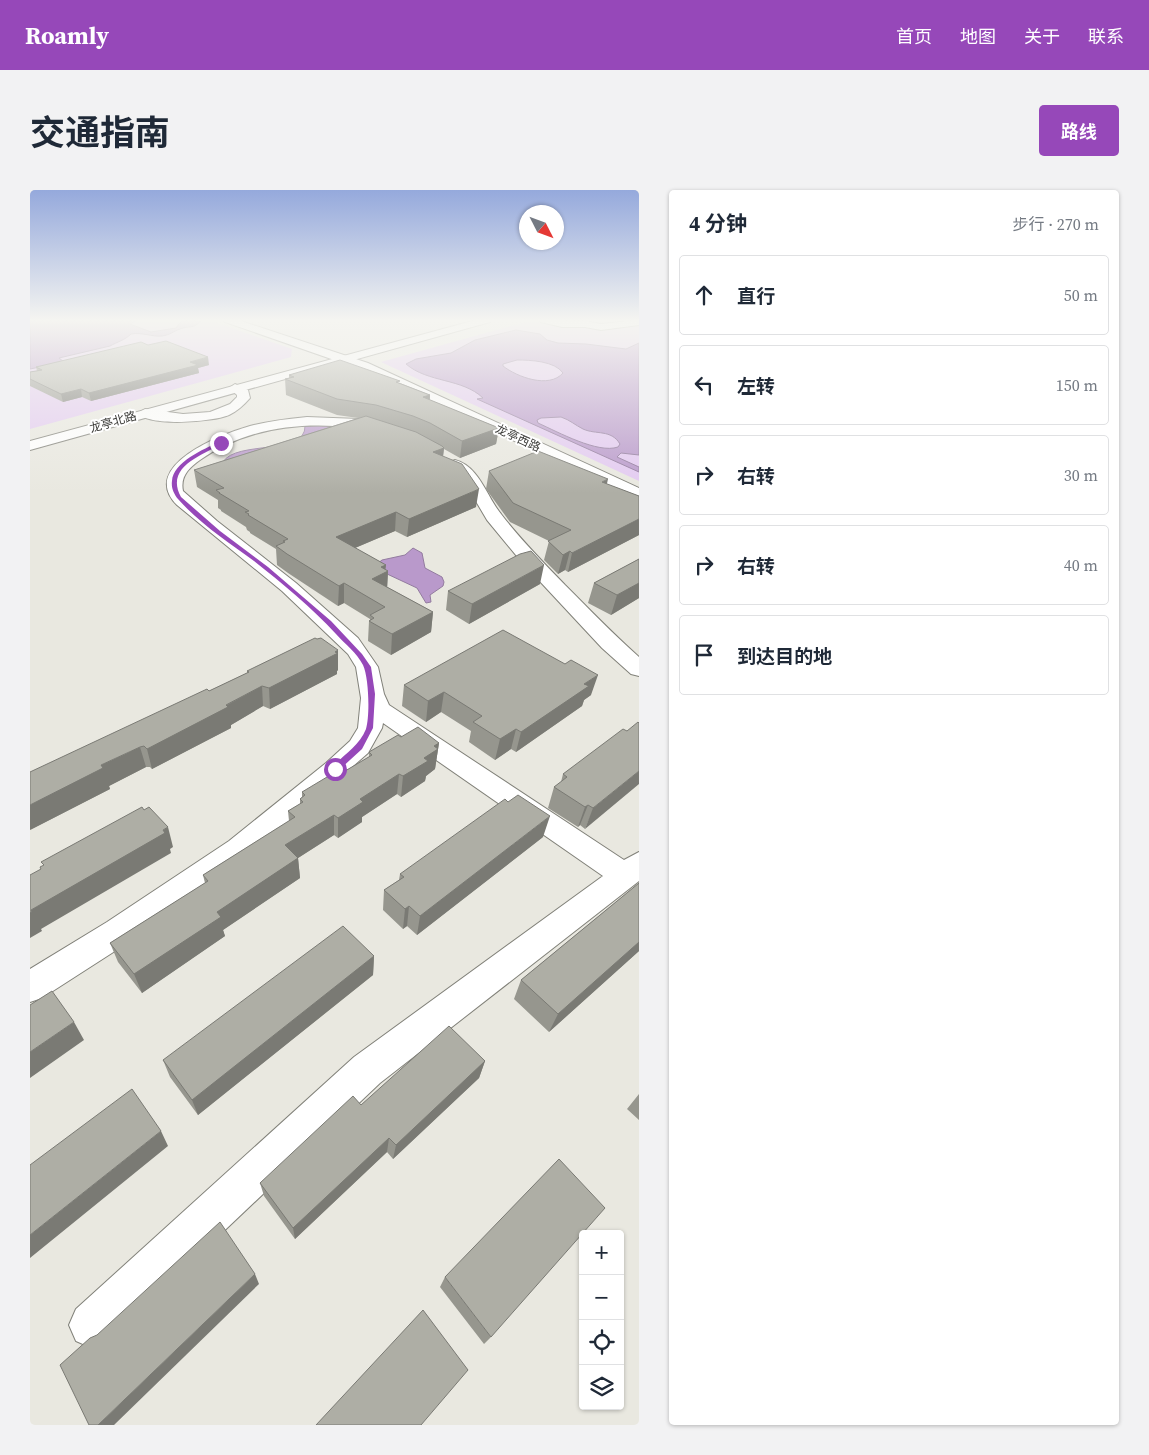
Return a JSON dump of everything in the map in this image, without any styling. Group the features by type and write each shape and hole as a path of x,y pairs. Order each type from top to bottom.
{"main road":[{"name":"龙亭北路","path":"30,440 261,378"},
{"name":"龙亭北路","path":"30,446 269,378"},
{"name":"龙亭西路","path":"388,378 639,494"},
{"path":"145,413 176,418 201,417 220,412 235,407 243,399 243,393 235,388"},
{"path":"220,412 257,429"},
{"path":"30,987 118,932 239,849 359,747 370,728 372,700 371,682 367,667 328,622 266,568 218,532 179,498 175,490 174,480 179,469 197,454 236,436 257,429 284,424 341,421 369,424 402,434"},
{"path":"438,454 461,469 470,478 523,563 639,669"},
{"path":"92,1325 366,1070 632,870 380,710 372,700"}],"shaded area":[{"path":"30,378 216,378 30,429"},
{"path":"415,378 639,378 639,481"},
{"path":"434,378 526,378 542,381 557,378 639,378 639,455 621,453 617,457 639,467 639,472 477,399 483,398 475,392 455,383","holes":["561,417 588,431 608,434 620,444 618,447 610,448 589,445 538,423 537,420"]},
{"path":"345,425 289,448 223,462 230,455 241,451 283,445 294,441 302,435 305,426"},
{"path":"413,548 422,553 425,568 442,577 444,582 443,586 430,595 431,602 426,603 417,588 385,573 377,564 382,560 405,555"}],"building":[{"path":"149,378 89,393 81,389 61,394 30,379"},
{"path":"390,378 400,381 396,382 430,395 423,397 499,428 462,441 413,416 376,405 337,399 285,379"},
{"path":"366,416 416,432 442,446 444,448 433,452 462,464 479,489 409,519 396,512 336,537 386,565 381,567 388,571 372,579 433,612 392,634 369,621 374,618 370,615 385,607 344,583 339,586 287,554 276,546 288,539 248,515 245,512 249,511 216,490 224,488 194,470"},
{"path":"538,451 608,479 602,482 639,496 639,519 572,553 570,551 563,555 548,541 571,530 513,503 489,471"},
{"path":"531,551 544,565 472,604 448,591 520,554"},
{"path":"639,559 639,583 617,595 594,583"},
{"path":"503,630 565,664 571,660 598,675 584,684 589,686 521,732 516,729 500,739 473,722 482,716 444,692 428,701 404,685"},
{"path":"315,638 321,638 338,650 335,652 338,653 269,688 262,686 226,705 228,707 147,749 144,746 140,747 101,765 103,768 30,805 30,772 207,689 209,691"},
{"path":"638,722 639,771 593,808 588,805 585,807 554,787 567,777 563,774 623,729 627,731"},
{"path":"418,727 439,743 434,746 438,749 424,758 428,761 403,776 399,774 360,799 363,802 338,818 334,815 285,845 298,858 217,912 221,917 134,974 110,943 208,881 203,875 295,817 288,811 303,802 300,799 305,795 302,792 332,774 335,777 372,755 369,752 398,735 401,737"},
{"path":"518,795 550,816 420,916 409,906 405,909 384,890 404,877 400,874 505,799 508,802"},
{"path":"142,807 144,810 149,807 168,827 163,830 165,833 31,910 32,912 30,913 30,875 41,869 40,867 44,865 41,862"},
{"path":"639,883 639,942 558,1014 521,980"},
{"path":"343,926 374,956 192,1100 163,1060"},
{"path":"52,991 74,1022 30,1052 30,1005"},
{"path":"449,1026 485,1061 396,1145 389,1138 293,1228 260,1183 353,1096 361,1105"},
{"path":"132,1089 161,1131 30,1235 30,1165"},
{"path":"559,1159 605,1208 586,1230 579,1230 579,1237 491,1337 445,1277"},
{"path":"220,1222 255,1274 98,1425 89,1425 60,1365 90,1338 97,1335"},
{"path":"423,1310 468,1370 421,1425 316,1425"}],"route":[{"path":"221,443 197,454 179,469 174,480 175,490 179,498 218,532 266,568 328,622 360,655 367,667 372,694 370,728 359,747 335,769"}]}
